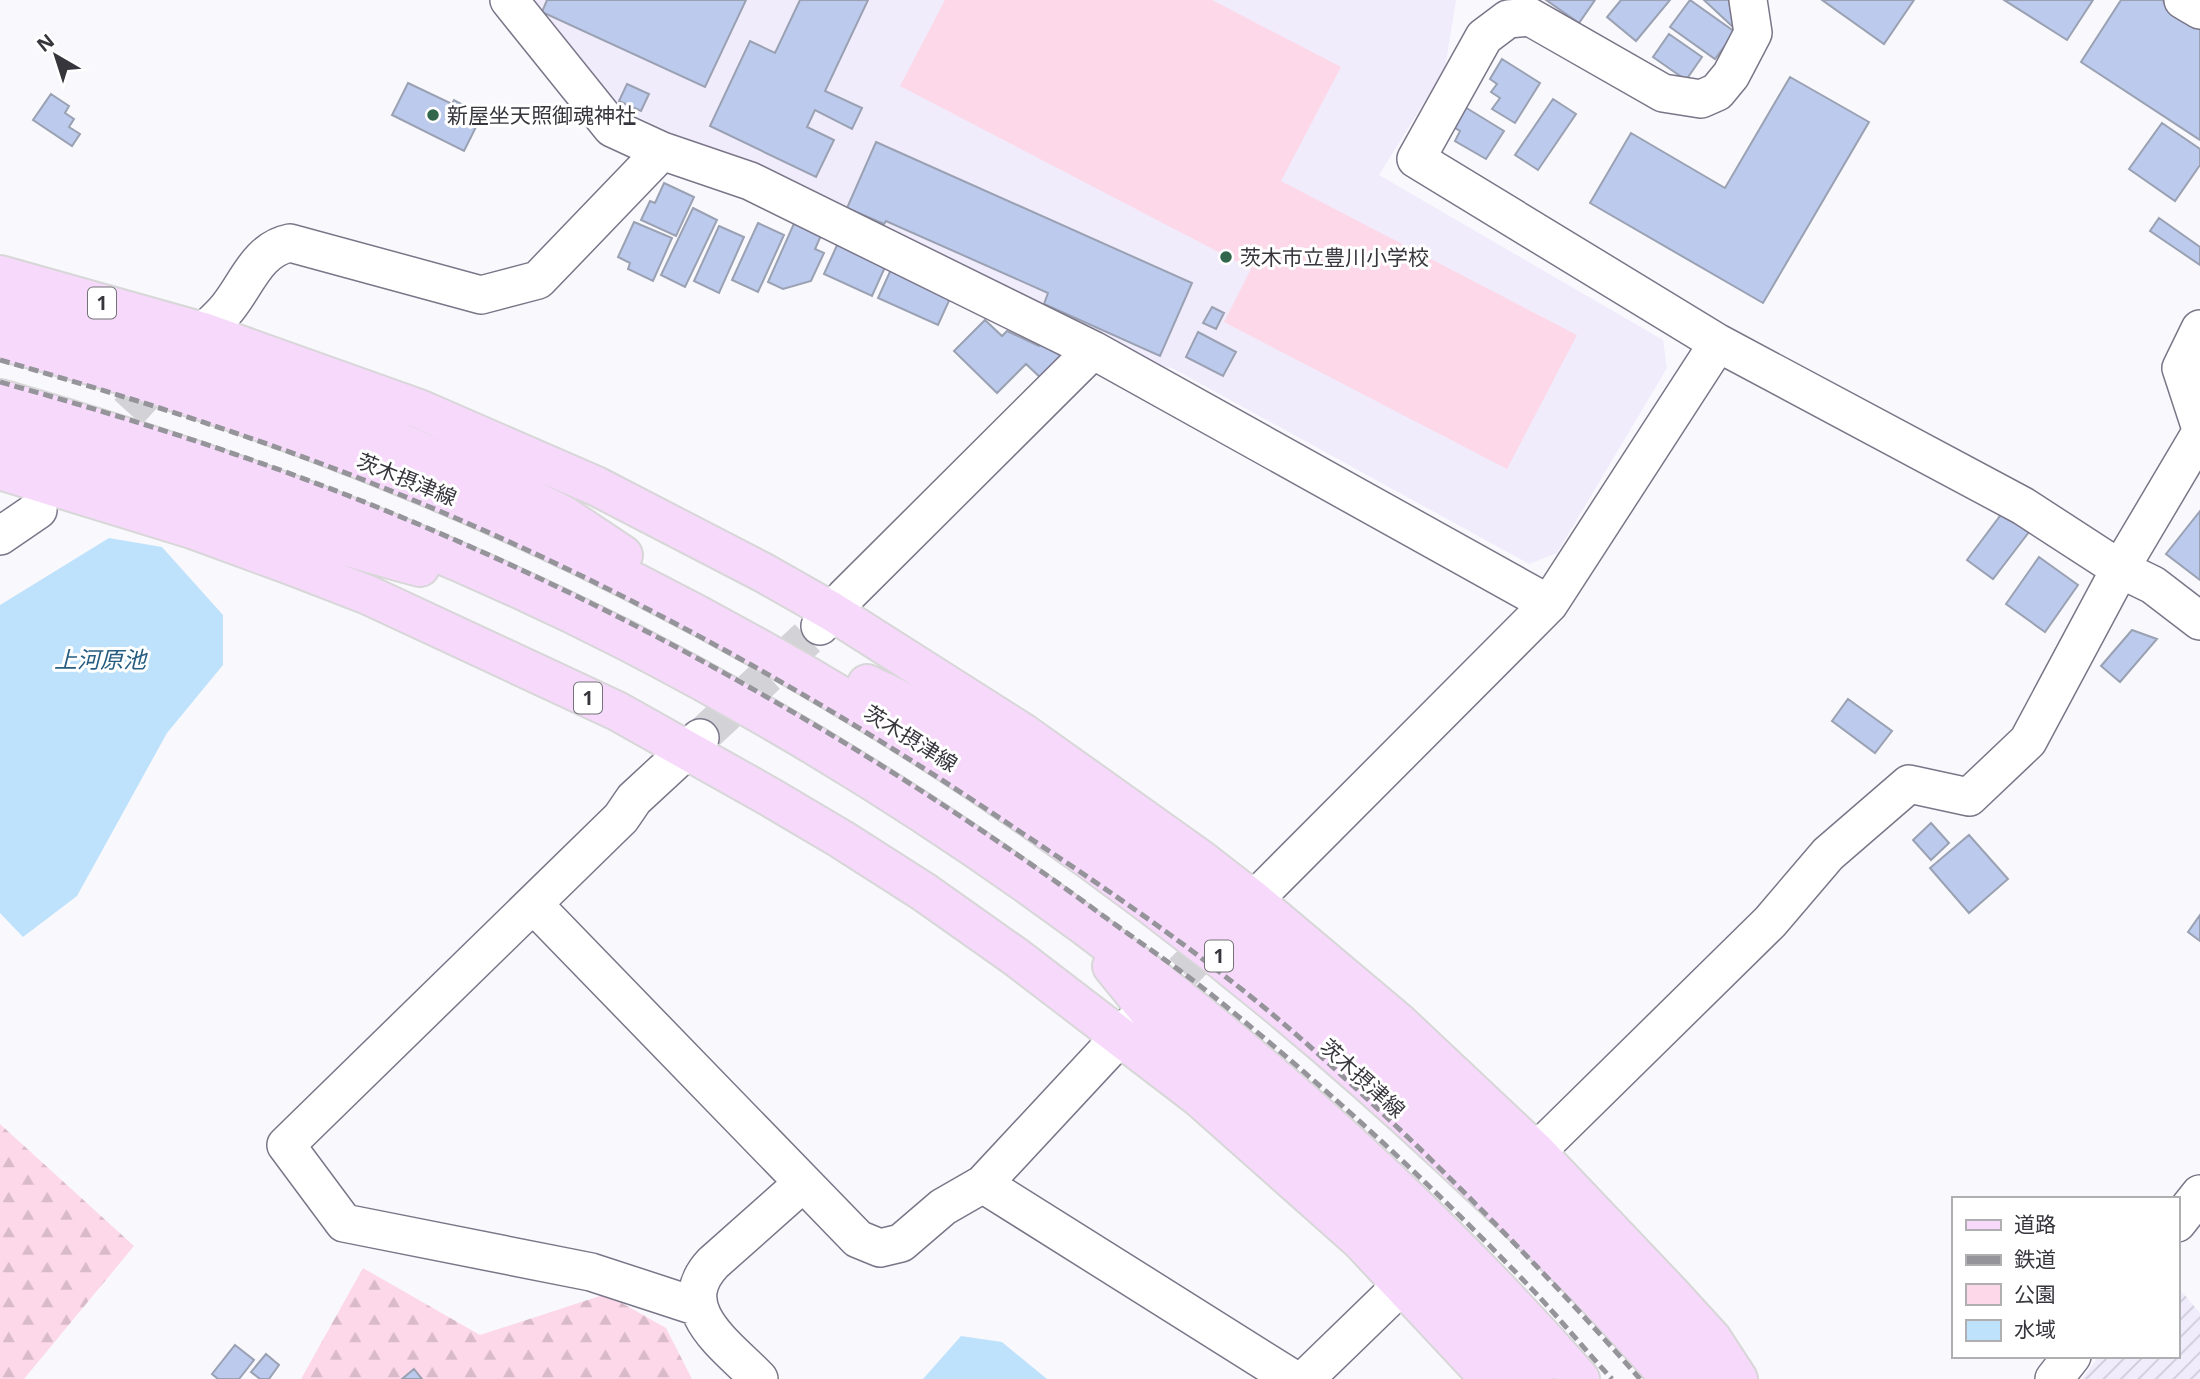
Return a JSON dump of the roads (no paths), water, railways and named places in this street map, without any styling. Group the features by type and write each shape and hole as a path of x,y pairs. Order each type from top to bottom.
{"main road":[{"name":"1","path":"0,275 419,409 596,486 764,572 825,619 1023,733 1200,859 1247,907 1398,1022 1536,1152 1712,1339 1738,1379"},
{"name":"1","path":"0,306 184,358 271,388 523,495 600,538 643,570 685,607"},
{"name":"茨木摂津線","path":"0,341 102,369 234,412 450,495 685,607 919,742 1142,897 1233,967 1399,1109 1575,1275 1671,1379"},
{"path":"0,400 201,462 329,508 504,583 626,641 798,735 938,823 1074,918 1206,1019 1391,1181 1503,1294 1579,1378"},
{"path":"0,437 155,483 335,544 440,572 504,583"},
{"name":"1","path":"0,470 192,529 368,595 694,744 924,892 1125,1031 1360,1240 1490,1379"},
{"path":"760,648 809,660 845,674 920,711 1093,824 1253,938 1385,1050 1505,1163 1707,1379"},
{"path":"1074,918 1150,1013 1447,1287 1534,1379"}],"street":[{"path":"509,0 612,128 662,151 750,181 1093,350 1549,604"},
{"path":"1748,0 1754,33 1731,75 1717,92 1701,99 1663,93 1530,17 1508,19 1484,37 1416,159 1718,343 2023,506 2120,569 2154,585 2200,621"},
{"path":"2183,0 2200,10"},
{"path":"197,337 223,313 262,257 276,247 290,243 481,295 538,281 662,151"},
{"path":"2200,329 2181,368 2200,426"},
{"path":"1247,907 1549,604 1718,343"},
{"path":"825,619 1093,350"},
{"path":"1536,1152 1770,922 1828,854 1909,784 1969,797 2028,741 2120,569 2200,434"},
{"path":"3,529 38,510"},
{"path":"694,744 634,799 621,818 286,1145 344,1223 591,1272 698,1307"},
{"path":"533,904 803,1183 859,1238 880,1248 901,1243 943,1208 984,1184 1125,1031"},
{"path":"759,1379 718,1341 698,1307 696,1292 704,1272 803,1183"},
{"path":"984,1184 1293,1379"},
{"path":"2179,1220 2200,1194"},
{"path":"1305,1379 1403,1284"},
{"path":"2054,1379 2070,1358"}],"water":[{"name":"上河原池","path":"109,538 162,547 223,615 223,665 167,733 77,896 23,937 0,913 0,605"},
{"path":"961,1336 1002,1342 1047,1379 923,1379"}],"tunnel":[{"path":"91,453 172,364"},
{"path":"700,738 820,626"},
{"path":"1144,1011 1229,925"}],"railway":[{"path":"0,360 252,439 352,475 483,530 642,606 797,691 873,737 1075,868 1206,961 1279,1020 1415,1144 1558,1289 1640,1379"},
{"path":"0,382 199,442 394,514 579,597 669,643 845,743 1015,853 1192,980 1263,1037 1380,1140 1492,1248 1539,1296 1612,1379"}],"place":[{"name":"新屋坐天照御魂神社","path":"433,115"},
{"name":"茨木市立豊川小学校","path":"1226,257"}]}
